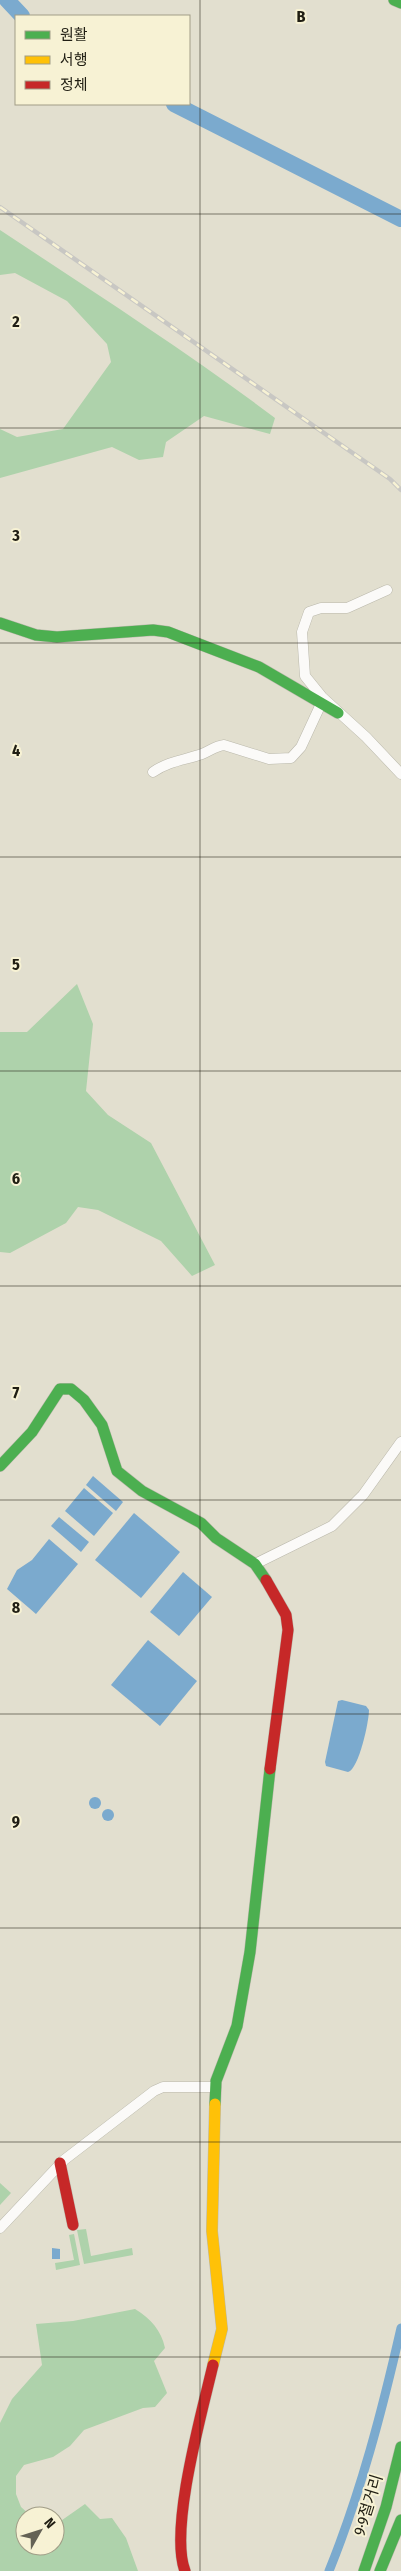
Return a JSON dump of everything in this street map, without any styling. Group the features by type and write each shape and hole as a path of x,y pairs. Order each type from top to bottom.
{"main road":[{"path":"394,0 401,3"},
{"path":"0,623 36,635 57,637 153,630 168,632 258,666 320,706 338,713"},
{"path":"0,1466 32,1432 54,1395 66,1388 71,1389 84,1400 102,1425 117,1470 125,1479 201,1523 216,1538 255,1564 286,1615 288,1630 255,1891 250,1952 237,2026 216,2087 212,2231 222,2329 192,2453 180,2538 180,2558 185,2571"},
{"path":"60,2163 74,2225"},
{"name":"9·9절거리","path":"364,2571 386,2507 401,2447"},
{"name":"9·9절거리","path":"380,2571 401,2520"}],"street":[{"path":"387,590 347,608 313,609 304,620 302,632 305,676 322,697 366,737 401,774"},
{"path":"154,772 163,765 203,754 217,746 224,745 269,759 291,758 301,747 320,706"},
{"path":"255,1564 332,1526 363,1495 401,1442"},
{"path":"0,2228 60,2163 154,2091 163,2087 216,2087"}],"green space":[{"path":"0,230 173,345 275,418 270,434 204,416 166,442 163,457 139,460 112,447 0,478 0,429 17,437 63,429 111,362 107,344 67,301 15,273 0,275"},
{"path":"77,984 93,1024 86,1091 108,1115 151,1143 215,1265 192,1276 161,1241 98,1210 78,1207 66,1223 10,1253 0,1252 0,1032 27,1032"},
{"path":"0,2183 11,2193 0,2205"},
{"path":"86,2229 91,2256 132,2248 133,2255 84,2264 77,2230"},
{"path":"74,2234 80,2265 56,2270 55,2263 74,2260 69,2235"},
{"path":"135,2309 146,2317 161,2336 165,2348 154,2361 167,2393 155,2407 143,2408 84,2430 70,2446 53,2457 24,2465 16,2476 16,2494 21,2506 15,2506 15,2556 65,2556 65,2518 85,2504 100,2519 112,2518 126,2538 138,2571 0,2571 0,2423 12,2399 42,2365 36,2324 73,2321"}],"water":[{"path":"93,1476 123,1502 116,1511 86,1485"},
{"path":"84,1488 113,1513 94,1536 65,1511"},
{"path":"134,1513 180,1552 141,1598 95,1560"},
{"path":"59,1517 89,1542 81,1552 51,1526"},
{"path":"49,1539 78,1564 36,1614 7,1589 17,1570 32,1560"},
{"path":"183,1572 212,1597 179,1636 150,1612"},
{"path":"148,1640 197,1681 160,1726 111,1685"},
{"path":"342,1700 366,1706 369,1710 365,1734 356,1763 348,1772 326,1766 325,1762 338,1701"},
{"path":"95,1797 101,1803 95,1809 89,1803"},
{"path":"108,1809 114,1815 108,1821 102,1815"},
{"path":"52,2248 60,2249 60,2259 52,2259"}],"waterway":[{"path":"7,0 21,15"},
{"path":"176,105 401,219"},
{"path":"329,2571 341,2541 370,2451 401,2328"}],"railway":[{"path":"0,207 390,479 401,490"}],"traffic: fast":[{"path":"394,0 401,3"},
{"path":"0,623 36,635 57,637 153,630 168,632 259,667 338,713"},
{"path":"0,1466 32,1432 60,1389 71,1389 84,1400 102,1425 117,1471 142,1491 201,1523 216,1538 255,1564 266,1580"},
{"path":"215,2104 216,2081 237,2026 250,1952 270,1769"},
{"path":"364,2571 386,2507 401,2447"},
{"path":"380,2571 401,2520"}],"traffic: slow":[{"path":"213,2365 222,2329 212,2231 215,2104"}],"traffic: jam":[{"path":"266,1580 286,1615 288,1630 270,1769"},
{"path":"60,2163 73,2225"},
{"path":"185,2571 181,2552 184,2500 195,2440 213,2365"}]}
